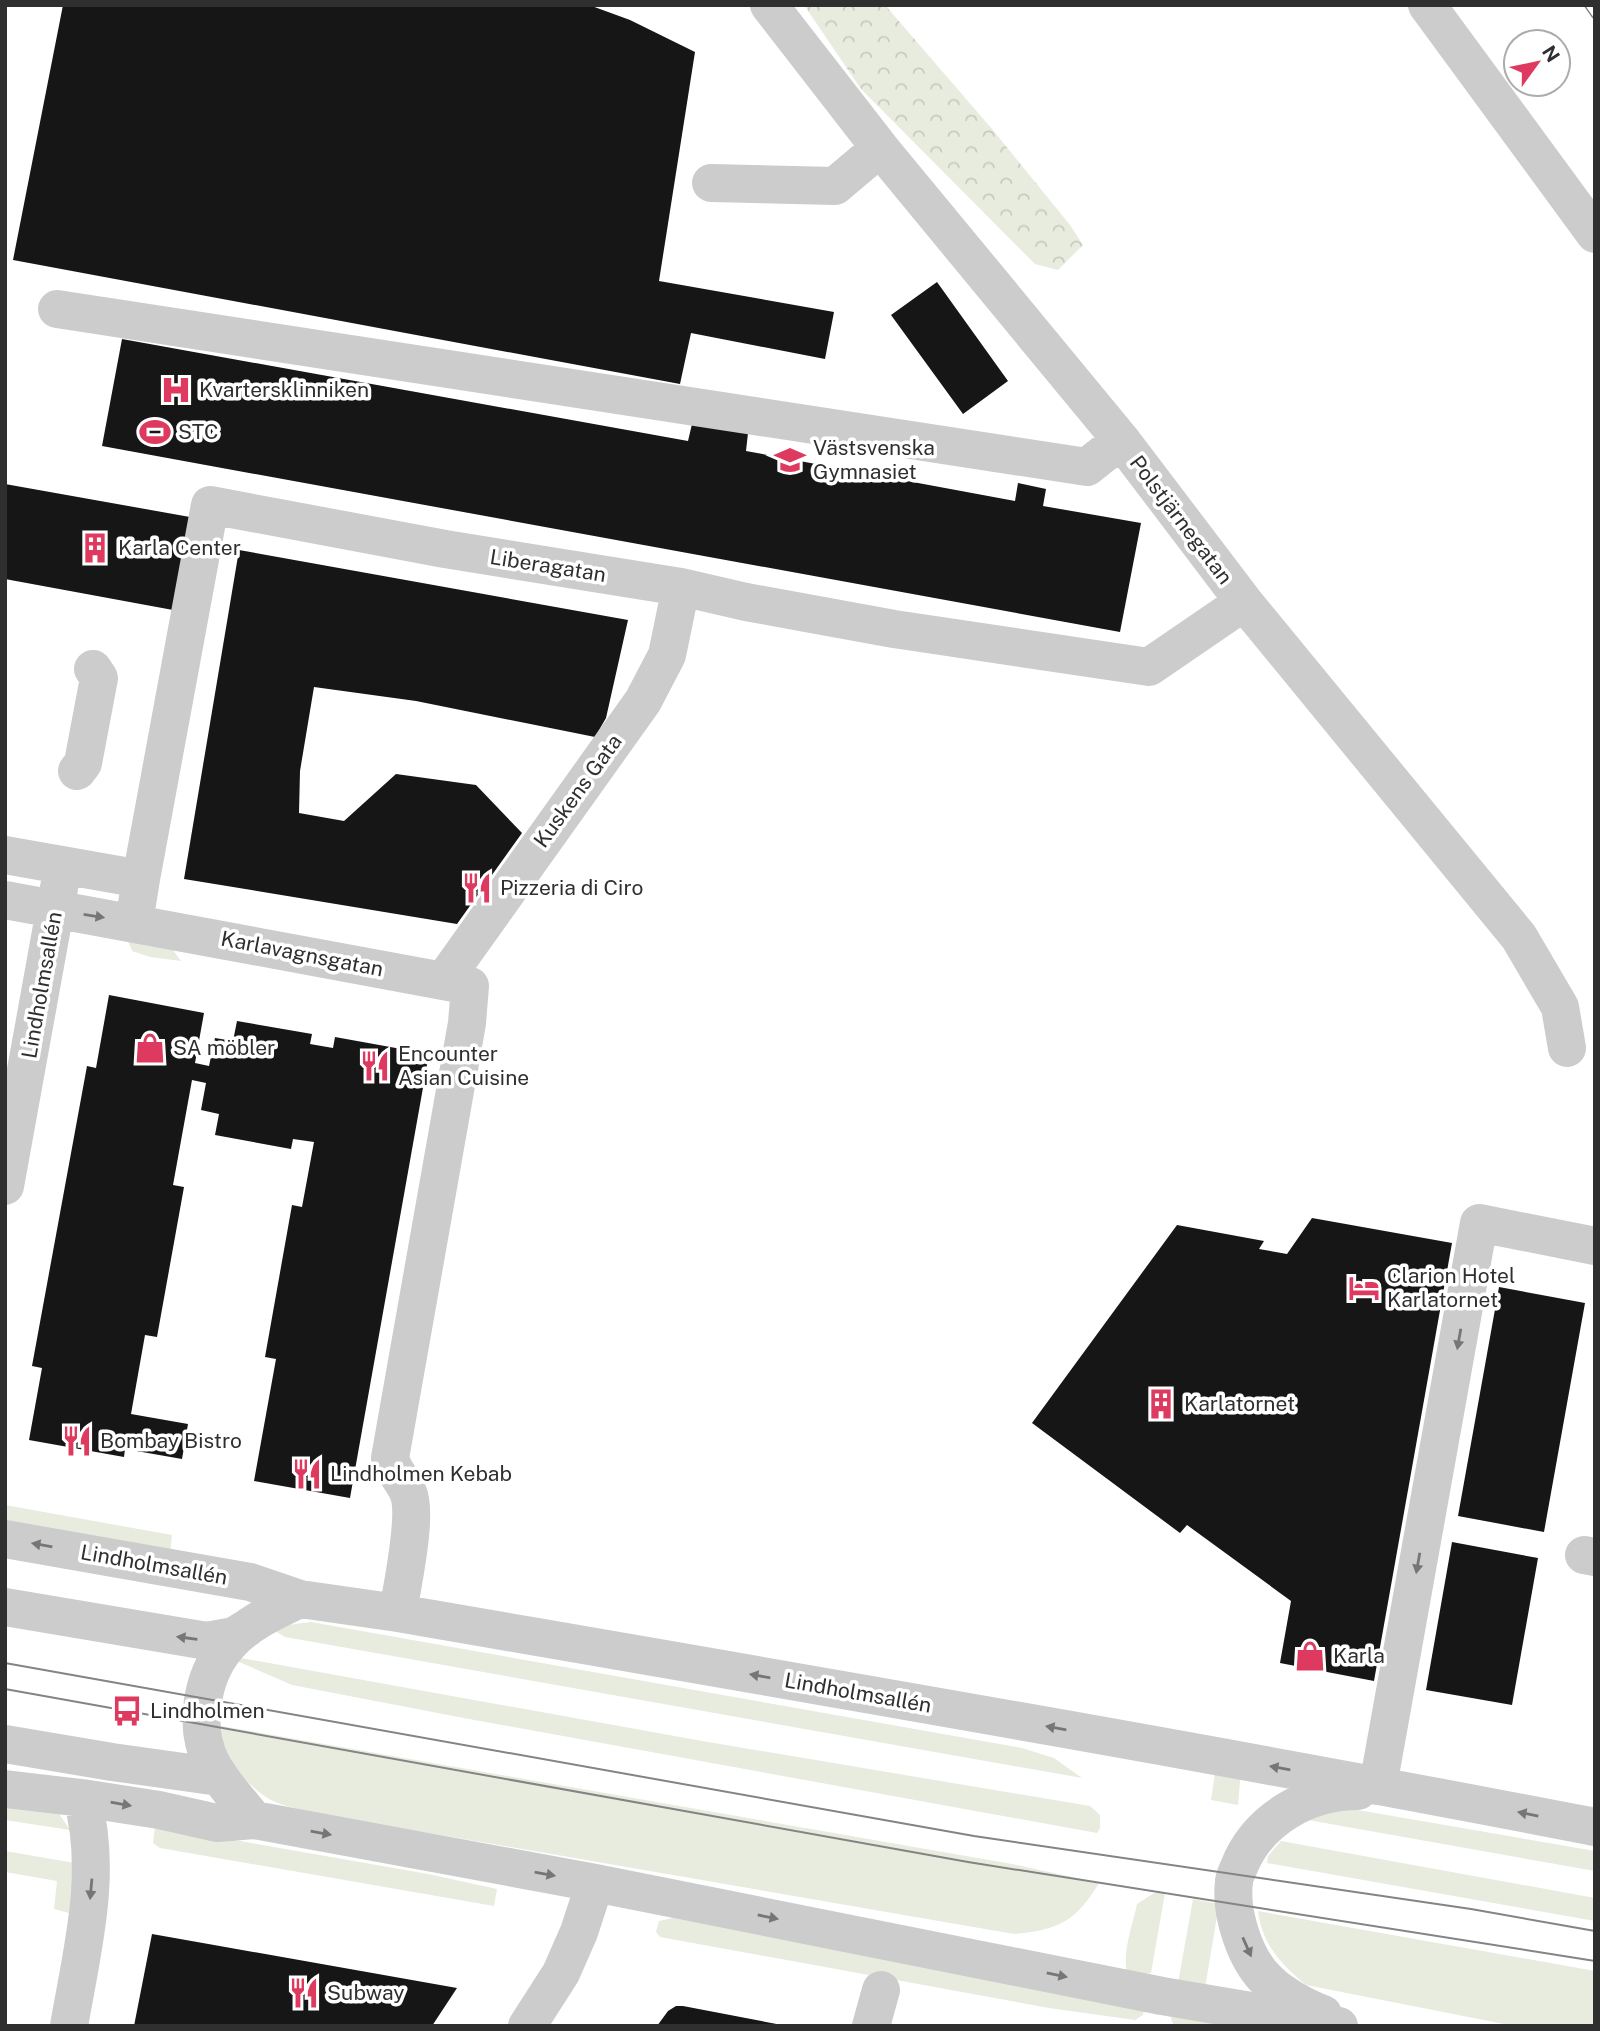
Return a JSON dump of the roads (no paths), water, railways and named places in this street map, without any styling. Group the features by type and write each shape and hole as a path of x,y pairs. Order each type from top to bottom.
{"street":[{"name":"Polstjärnegatan","path":"769,5 880,148 1121,440 1244,602 1518,937 1560,1007 1567,1048"},
{"path":"1427,5 1595,234"},
{"path":"711,183 835,186 880,148"},
{"path":"57,309 1087,467 1121,440"},
{"name":"Liberagatan","path":"141,879 210,505 445,550 681,587 746,602 894,629 1149,667 1244,602"},
{"name":"Kuskens Gata","path":"457,983 643,701 667,655 681,587"},
{"path":"77,771 83,763 99,678 93,669"},
{"path":"5,855 141,879 134,923"},
{"name":"Lindholmsallén","path":"5,1186 63,866"},
{"name":"Karlavagnsgatan","path":"5,900 457,983"},
{"path":"398,1613 413,1518 408,1492 393,1471 390,1458 467,1023 457,983"},
{"path":"1378,1786 1479,1223 1595,1247"},
{"name":"Lindholmsallén","path":"5,1539 250,1582 300,1600 398,1613 1416,1792 1595,1826"},
{"path":"5,1607 207,1641 234,1636 300,1600"},
{"path":"251,1625 226,1646 204,1695 201,1715 202,1737 211,1762 219,1777 254,1821"},
{"path":"5,1744 219,1777"},
{"path":"5,1789 82,1797 217,1823 254,1821 595,1883 1162,1996 1339,2026"},
{"name":"Lindholmsallén","path":"1354,2026 1309,2009 1268,1981 1246,1951 1236,1918 1234,1881 1245,1851 1269,1823 1299,1803 1343,1791 1416,1792"},
{"path":"69,2026 92,1889 90,1825 82,1797"},
{"path":"527,2026 561,1973 579,1932 595,1883"},
{"path":"871,2026 881,1990"}],"tram line":[{"path":"5,1663 974,1836 1471,1909 1595,1931"},
{"path":"5,1689 968,1862 1595,1961"}],"railway":[{"path":"1588,5 1595,15"}],"place":[{"name":"Kvartersklinniken","path":"176,390"},
{"name":"STC","path":"155,432"},
{"name":"Västsvenska Gymnasiet","path":"790,460"},
{"name":"Karla Center","path":"95,548"},
{"name":"Pizzeria di Ciro","path":"477,888"},
{"name":"SA möbler","path":"150,1048"},
{"name":"Encounter Asian Cuisine","path":"375,1066"},
{"name":"Clarion Hotel Karlatornet","path":"1364,1288"},
{"name":"Karlatornet","path":"1161,1404"},
{"name":"Bombay Bistro","path":"77,1441"},
{"name":"Lindholmen Kebab","path":"307,1474"},
{"name":"Karla","path":"1310,1656"},
{"name":"Lindholmen","path":"127,1711"},
{"name":"Subway","path":"304,1993"}]}
